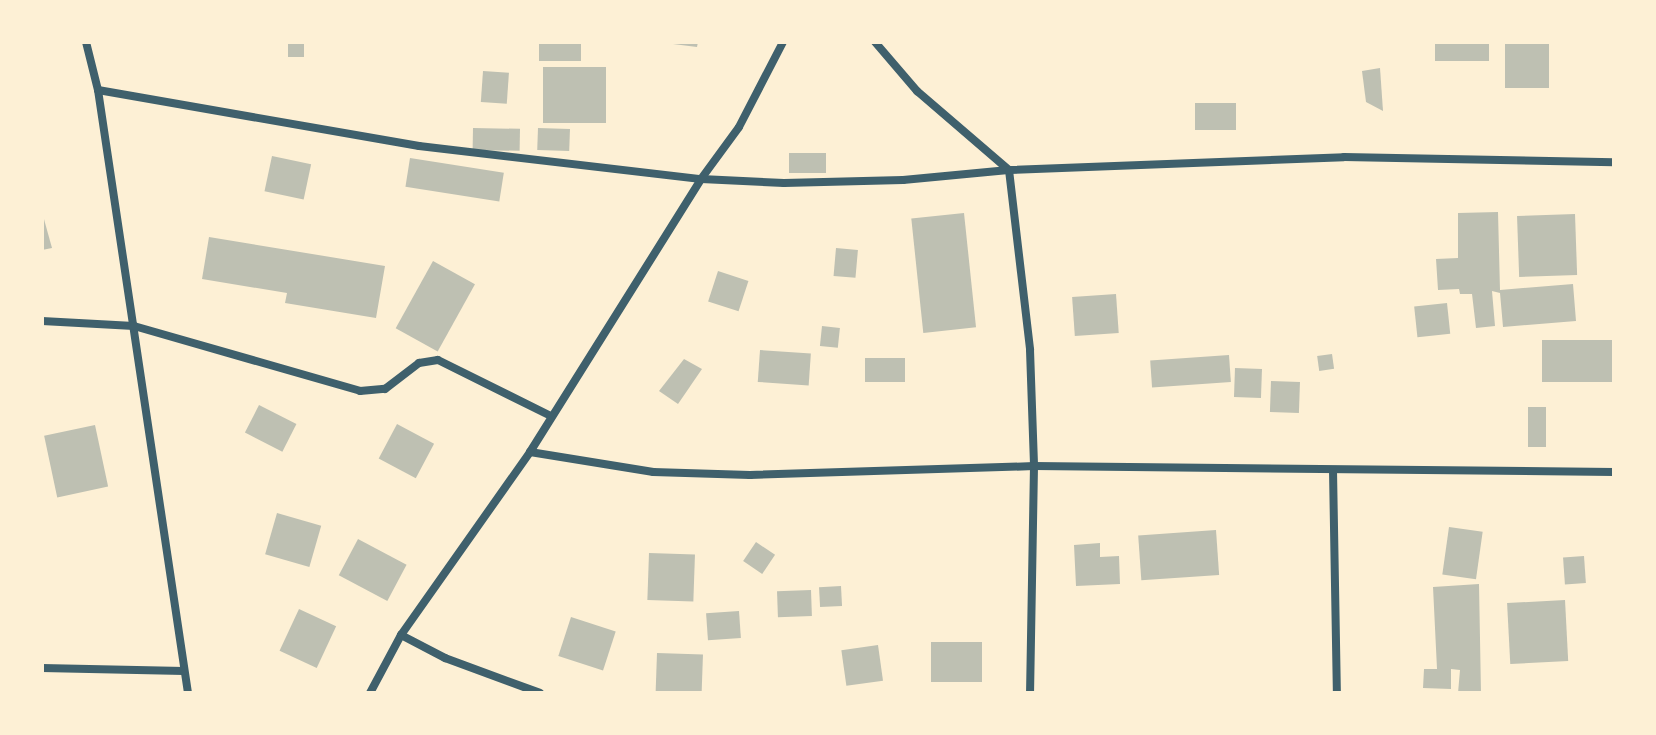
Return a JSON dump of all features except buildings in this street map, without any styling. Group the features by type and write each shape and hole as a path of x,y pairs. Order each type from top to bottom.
{"street":[{"path":"86,42 98,90 188,693"},
{"path":"370,693 401,635 530,452 701,179 739,127 783,42"},
{"path":"875,42 917,91 1009,170 1030,350 1034,466 1030,693"},
{"path":"98,90 419,146 701,179 784,183 903,180 1009,170 1344,157 1614,162"},
{"path":"42,321 134,326 360,391 385,389 419,363 438,360 551,416"},
{"path":"530,452 653,472 750,475 1034,466 1614,472"},
{"path":"1333,470 1337,693"},
{"path":"401,635 445,658 540,693"},
{"path":"42,668 184,671"}]}
